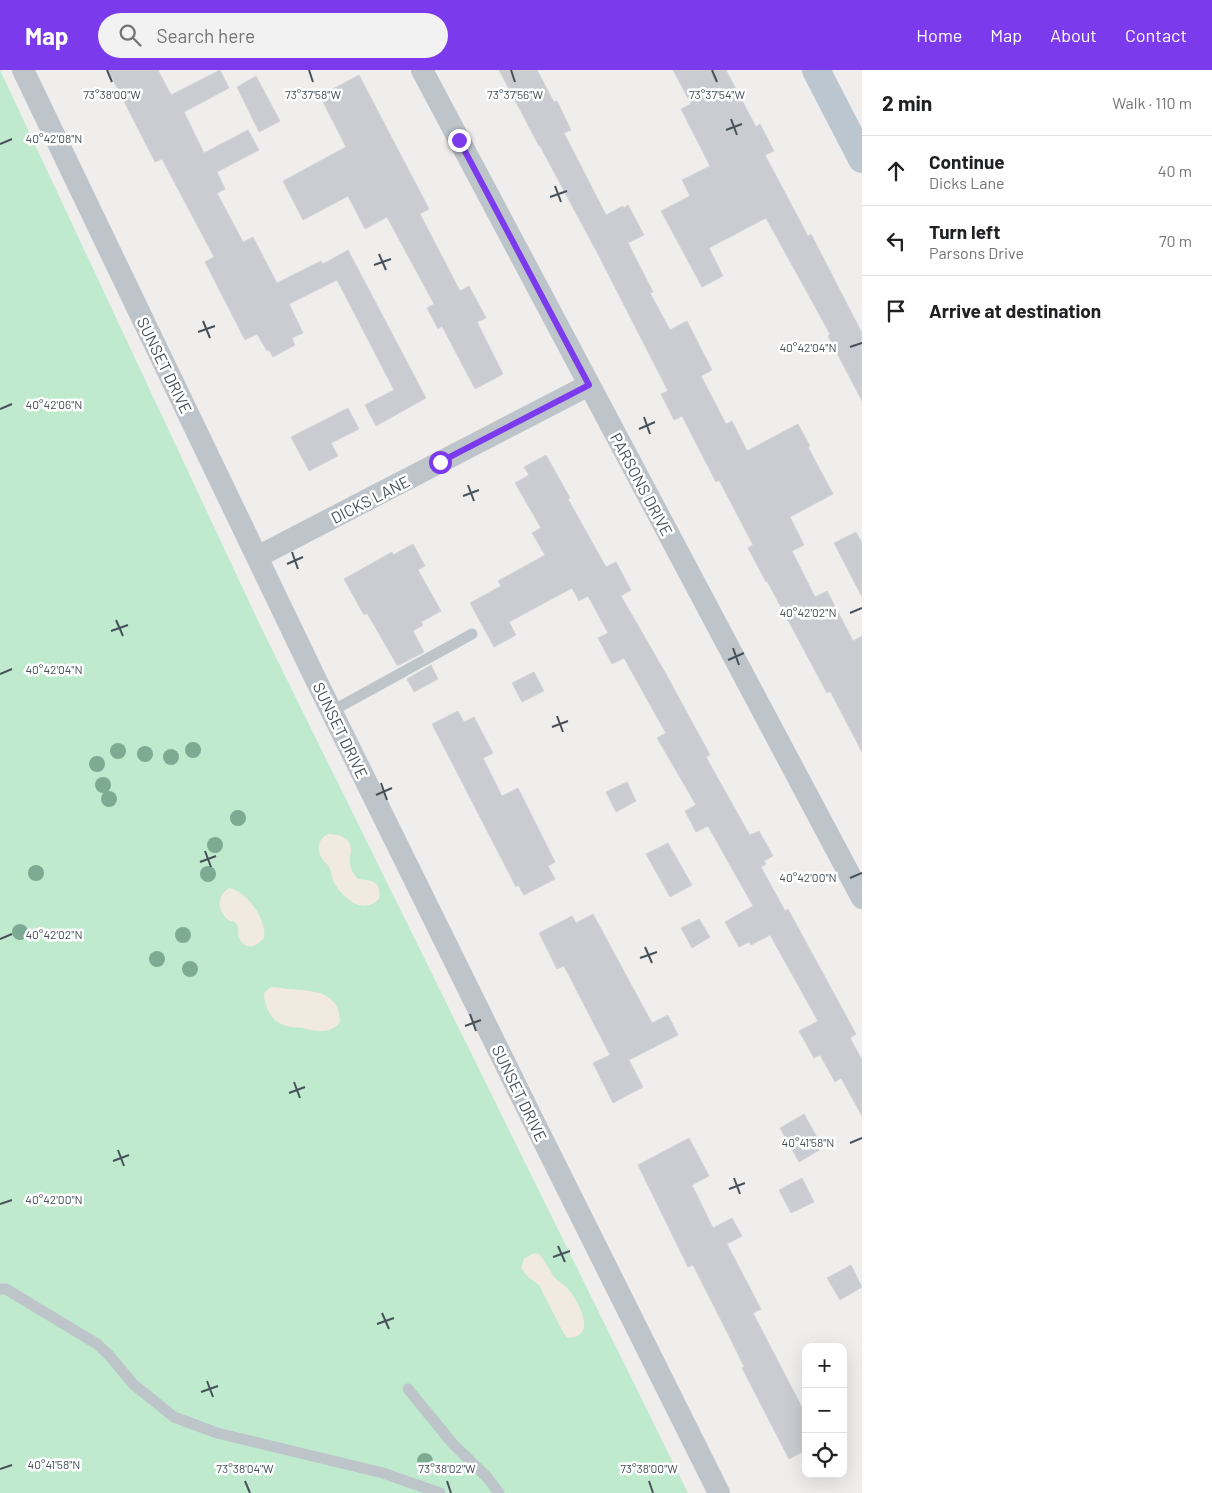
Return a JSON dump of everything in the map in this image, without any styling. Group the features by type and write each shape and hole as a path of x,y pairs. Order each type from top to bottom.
{"street":[{"name":"SUNSET DRIVE","path":"23,70 257,558 532,1118 719,1493"},
{"name":"PARSONS DRIVE","path":"422,70 862,898"},
{"path":"816,70 862,159"},
{"name":"DICKS LANE","path":"257,558 589,385"}],"lane":[{"path":"332,711 472,634"},
{"path":"0,1289 6,1289 97,1344 134,1384 174,1417 217,1434 383,1473 440,1493"},
{"path":"408,1389 453,1444 487,1477 499,1493"}],"green space":[{"path":"0,70 259,623 688,1493 0,1493"}],"sand":[{"path":"328,834 340,836 347,840 351,847 350,866 353,872 358,879 372,881 379,888 379,899 373,904 367,906 354,903 343,895 333,881 331,871 319,851 321,841"},
{"path":"229,888 236,890 249,900 259,915 264,938 258,944 244,945 239,938 236,923 227,919 223,914 220,902 222,894"},
{"path":"271,987 316,992 330,998 339,1012 340,1022 333,1029 323,1031 291,1027 277,1022 265,1004 264,993"},
{"path":"534,1253 539,1254 554,1277 566,1287 576,1300 584,1325 582,1331 577,1336 568,1338 564,1334 539,1285 528,1277 521,1268 524,1259"}],"building":[{"path":"108,70 158,70 171,95 220,70 229,88 184,112 204,153 248,130 259,150 217,172 225,189 217,193 243,242 253,237 277,283 321,261 323,264 348,250 426,398 376,426 365,405 394,390 337,280 289,304 303,333 292,338 295,345 273,357 257,334 245,340 205,262 214,257 162,159 155,162"},
{"path":"499,70 537,70 554,102 557,101 571,130 564,133 606,215 628,205 644,235 628,243 653,292 650,293 670,330 687,321 712,370 701,376 726,424 732,421 747,451 798,424 810,446 808,447 833,494 790,517 804,545 792,551 815,597 827,591 853,641 862,636 862,752 830,691 827,693 748,548 753,545 719,480 716,482 682,416 674,420 661,394 668,391 600,258"},
{"path":"673,70 726,70 756,127 760,124 774,151 765,155 808,236 811,234 862,333 862,401 828,336 830,334 766,218 709,248 723,276 702,287 661,211 690,196 682,180 710,166 681,109 691,104"},
{"path":"359,75 429,209 420,214 460,291 469,286 486,318 477,322 503,374 475,389 442,326 438,329 427,308 434,304 387,217 365,229 348,196 303,220 283,181 346,147 320,96"},
{"path":"256,76 280,121 259,132 237,87"},
{"path":"348,408 359,429 331,443 338,456 309,471 291,437"},
{"path":"546,455 606,567 616,562 631,590 621,596 710,755 706,757 748,832 750,835 759,831 773,856 764,861 766,864 761,867 785,911 788,909 856,1034 850,1038 862,1060 862,1116 841,1078 835,1082 820,1055 814,1058 799,1031 818,1021 770,935 751,945 749,942 739,947 725,922 753,906 708,826 696,832 685,811 696,805 657,738 666,733 624,658 612,664 598,638 608,633 588,596 579,601 572,588 509,622 516,635 494,647 470,603 501,586 498,581 545,555 532,533 541,528 515,483 529,475 524,467"},
{"path":"856,532 862,543 862,597 834,543"},
{"path":"413,544 425,566 418,570 441,611 421,622 423,625 413,631 424,652 397,665 367,613 364,615 344,579 392,552 393,555"},
{"path":"431,665 438,679 414,692 407,679"},
{"path":"534,672 544,691 522,702 512,683"},
{"path":"458,711 464,722 474,717 493,753 483,758 502,796 518,788 555,862 548,866 555,879 524,895 518,885 516,887 432,724"},
{"path":"627,782 636,801 616,812 606,792"},
{"path":"668,843 692,885 670,897 646,854"},
{"path":"593,914 652,1023 668,1015 678,1035 629,1060 643,1087 613,1103 593,1063 610,1055 564,966 557,969 539,933 572,916 576,923"},
{"path":"699,919 710,937 692,948 681,928"},
{"path":"804,1114 823,1148 799,1162 780,1128"},
{"path":"689,1138 709,1176 692,1185 713,1228 732,1218 742,1236 727,1244 761,1309 753,1313 802,1407 802,1452 789,1459 742,1368 744,1367 693,1265 688,1267 638,1165"},
{"path":"802,1178 814,1202 791,1213 779,1190"},
{"path":"851,1265 862,1287 840,1300 827,1278"}],"route":[{"path":"440,462 589,385 459,140"}]}
